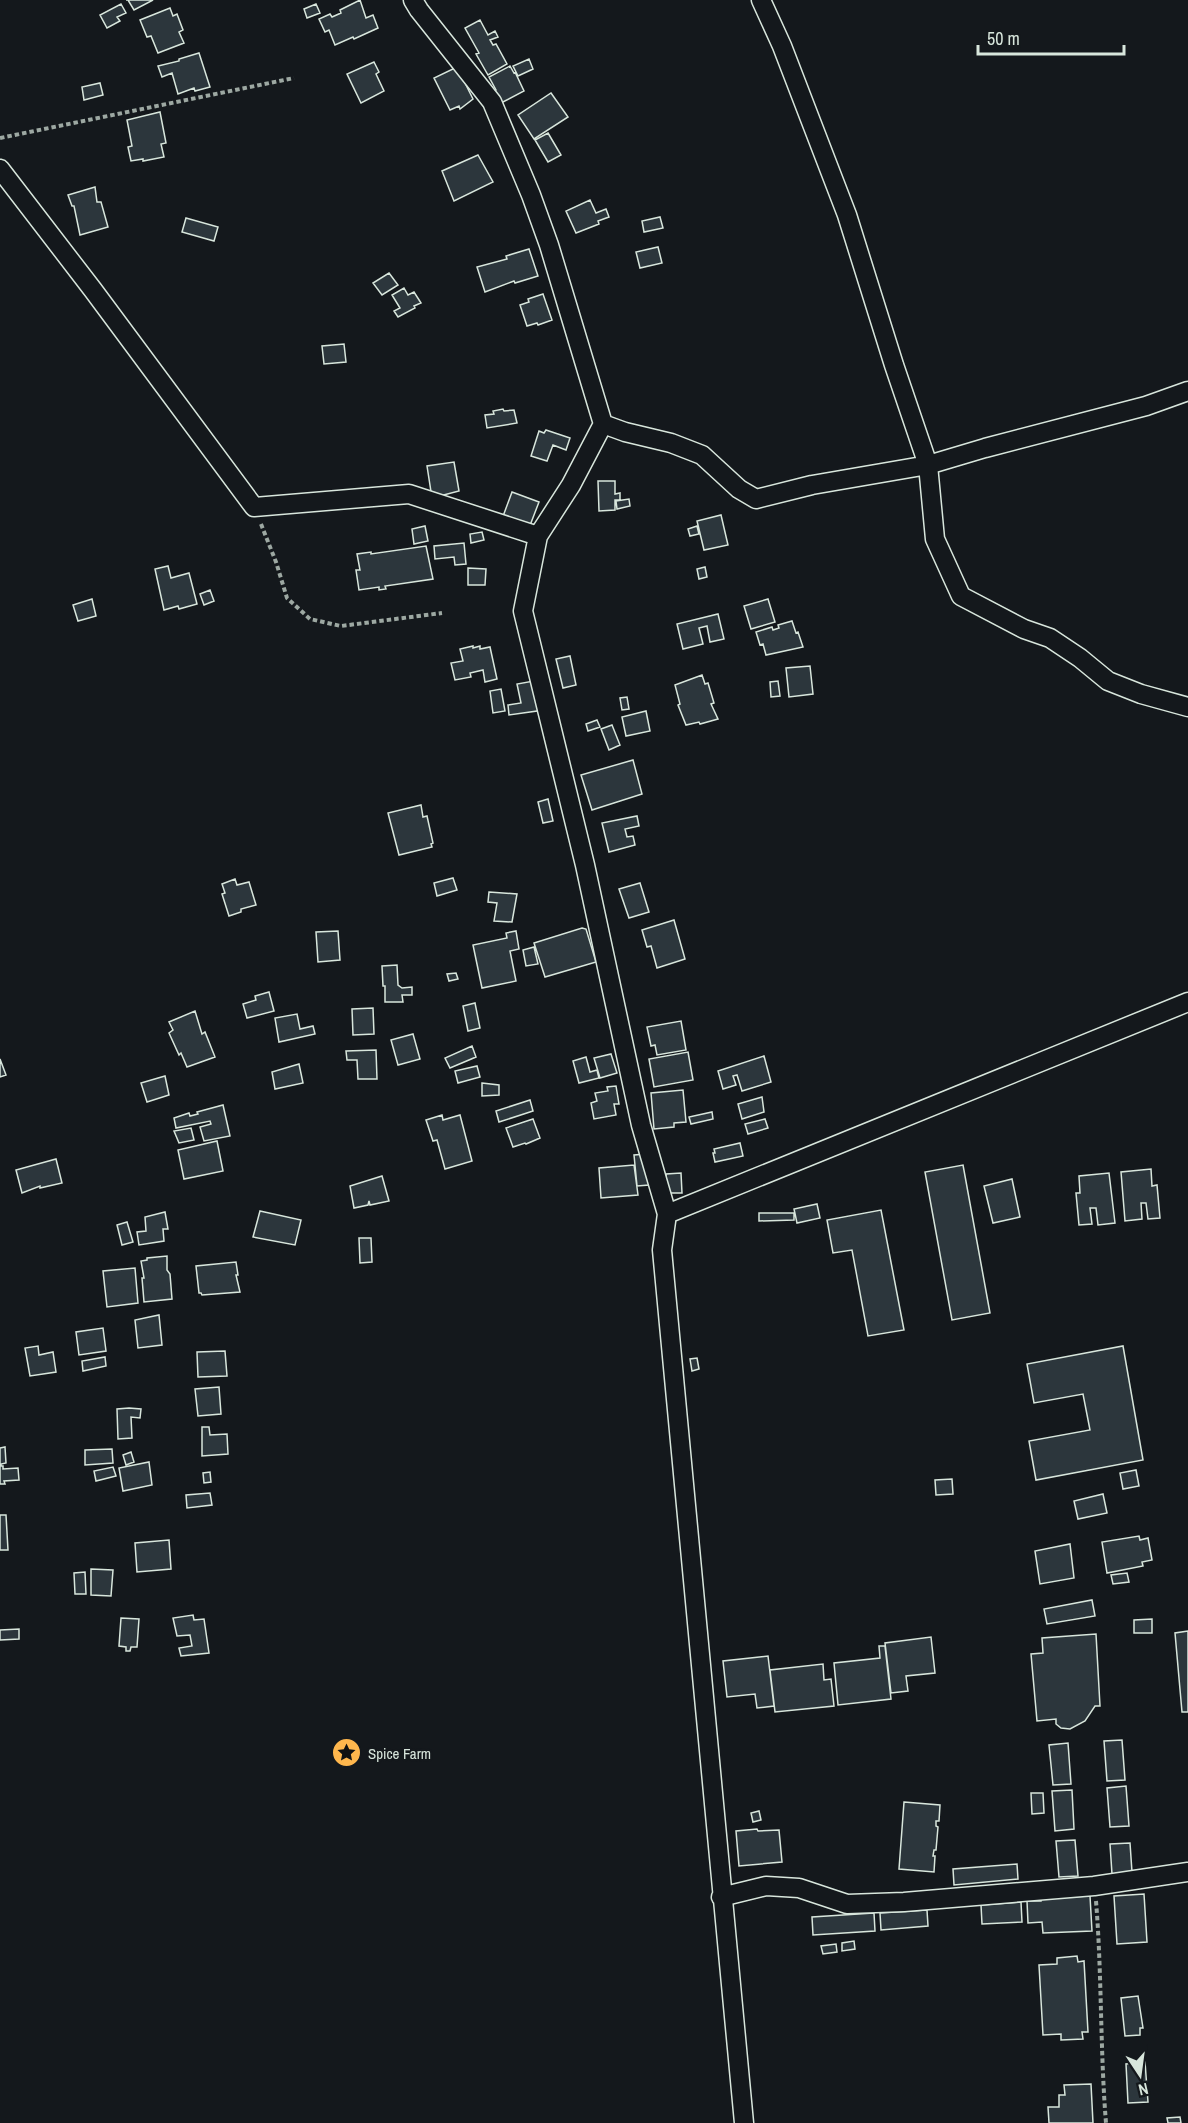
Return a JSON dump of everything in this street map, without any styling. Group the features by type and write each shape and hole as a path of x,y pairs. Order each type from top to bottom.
{"street":[{"path":"413,0 492,102 549,245 603,424 571,485 538,536 524,611 585,865 641,1125 667,1214 662,1250 744,2123"},
{"path":"761,0 782,46 847,215 928,465 935,539 961,596 1024,629 1050,638 1080,658 1108,681 1142,694 1188,707"},
{"path":"0,169 254,507 409,494 538,536"},
{"path":"603,424 671,443 702,455 739,489 756,499 812,485 928,465 1146,406 1188,391"},
{"path":"667,1214 1188,1002"},
{"path":"722,1897 766,1886 799,1888 847,1904 904,1902 1094,1886 1188,1872"}],"path":[{"path":"0,138 294,78"},
{"path":"254,507 276,562 287,598 310,619 341,626 441,613"},
{"path":"1094,1886 1099,1935 1100,2045 1106,2123"}],"building":[{"path":"128,0 153,0 134,10"},
{"path":"360,0 366,18 373,15 378,28 335,45 329,30 325,32 319,19 330,14 332,17 341,13 340,10"},
{"path":"121,4 126,13 117,17 120,21 107,28 100,15"},
{"path":"316,4 320,13 307,18 304,9"},
{"path":"170,8 173,16 177,14 183,30 179,32 184,43 158,53 151,36 147,37 140,20"},
{"path":"480,20 488,35 495,31 498,37 490,40 493,45 496,44 507,64 488,75 465,28"},
{"path":"199,53 210,87 195,91 194,88 178,94 172,73 162,77 158,66"},
{"path":"529,59 533,69 518,76 513,66"},
{"path":"374,62 379,72 376,74 384,91 361,103 347,74"},
{"path":"510,66 524,91 499,104 493,92 496,90 489,77"},
{"path":"457,67 473,99 460,109 459,106 450,110 434,78"},
{"path":"100,83 103,95 84,100 82,87"},
{"path":"551,93 568,117 534,139 518,115"},
{"path":"160,112 166,143 161,144 164,157 131,161 128,147 132,146 127,120"},
{"path":"548,133 561,155 548,162 535,140"},
{"path":"478,155 493,182 454,201 442,171"},
{"path":"95,187 97,202 101,202 108,227 80,235 74,206 68,195"},
{"path":"590,200 596,213 606,209 609,217 598,221 599,224 576,233 566,211"},
{"path":"660,217 663,228 644,232 642,221"},
{"path":"186,218 218,227 214,241 182,232"},
{"path":"658,247 662,263 640,268 636,252"},
{"path":"529,249 538,276 515,283 514,281 485,292 477,267 507,259 506,256"},
{"path":"389,273 398,285 382,295 373,283"},
{"path":"404,288 408,295 414,292 421,303 398,317 394,311 400,308 392,295"},
{"path":"543,294 552,320 527,326 520,305 529,302 528,299"},
{"path":"344,344 346,362 324,364 322,346"},
{"path":"503,409 504,411 514,410 517,423 487,428 485,415 494,414 493,411"},
{"path":"546,430 570,438 566,450 553,445 547,461 531,456 539,431 544,433"},
{"path":"454,462 459,491 432,498 427,466"},
{"path":"598,481 615,481 615,494 620,493 620,500 615,500 615,510 599,511"},
{"path":"512,492 539,502 529,528 502,519"},
{"path":"629,499 630,506 617,509 616,501"},
{"path":"721,515 728,545 704,550 697,521"},
{"path":"425,526 428,541 414,544 412,529"},
{"path":"697,526 699,534 690,536 688,529"},
{"path":"482,532 484,540 471,543 470,534"},
{"path":"464,543 466,564 455,565 454,557 435,559 434,546"},
{"path":"426,546 433,579 385,586 386,589 379,590 379,587 359,590 356,570 360,570 357,554"},
{"path":"168,566 171,578 189,573 197,604 164,610 155,569"},
{"path":"705,567 707,577 699,579 697,569"},
{"path":"468,568 486,569 485,585 468,585"},
{"path":"210,590 214,601 204,605 200,594"},
{"path":"92,599 96,616 78,621 73,605"},
{"path":"768,599 775,622 751,629 744,606"},
{"path":"718,614 724,639 710,642 707,626 699,628 703,644 683,649 677,624"},
{"path":"792,621 803,647 766,655 756,632 772,627 773,630 779,628 778,625"},
{"path":"473,646 473,648 480,646 480,649 490,647 497,679 485,682 483,670 470,673 471,677 455,680 451,663 463,661 460,649"},
{"path":"570,656 576,685 563,688 556,659"},
{"path":"810,666 813,694 789,697 786,668"},
{"path":"702,675 705,684 708,683 714,703 711,704 718,719 686,725 678,705 680,704 675,685"},
{"path":"539,680 544,710 509,715 508,705 521,703 517,684"},
{"path":"778,681 780,696 771,697 770,682"},
{"path":"501,689 505,711 493,713 490,691"},
{"path":"627,697 629,709 622,710 620,698"},
{"path":"646,711 650,731 626,736 622,717"},
{"path":"597,720 600,727 588,731 586,724"},
{"path":"612,725 620,745 609,750 601,729"},
{"path":"633,760 642,794 592,810 581,775"},
{"path":"548,799 553,821 543,823 538,802"},
{"path":"421,805 423,817 427,816 432,847 399,855 388,813"},
{"path":"637,816 639,826 625,829 627,837 633,836 635,845 609,852 602,823"},
{"path":"453,878 457,890 437,896 434,883"},
{"path":"235,879 237,885 249,882 256,905 241,909 241,912 229,916 222,894 225,893 222,884"},
{"path":"640,883 649,912 629,918 619,889"},
{"path":"489,892 517,894 512,922 494,921 497,903 488,902"},
{"path":"674,920 685,959 657,968 651,946 647,947 642,930"},
{"path":"582,928 586,929 596,962 545,977 534,943"},
{"path":"338,931 340,960 318,962 316,932"},
{"path":"516,931 519,949 510,951 516,981 482,988 473,945 507,938 506,933"},
{"path":"534,947 538,964 526,966 523,950"},
{"path":"397,965 398,985 402,988 412,987 412,995 402,995 403,1002 385,1002 382,966"},
{"path":"456,973 458,979 449,981 447,974"},
{"path":"269,992 274,1011 247,1018 243,1004 256,1000 255,996"},
{"path":"475,1003 480,1028 468,1031 463,1006"},
{"path":"373,1008 374,1034 353,1035 352,1009"},
{"path":"195,1011 202,1034 205,1032 215,1057 187,1067 169,1033 173,1030 169,1022"},
{"path":"297,1014 300,1029 313,1026 315,1034 279,1042 275,1018"},
{"path":"681,1021 686,1050 657,1055 655,1045 651,1046 647,1027"},
{"path":"413,1034 420,1059 398,1065 391,1040"},
{"path":"472,1046 476,1057 450,1068 445,1058"},
{"path":"376,1050 377,1079 358,1079 357,1060 347,1060 346,1051"},
{"path":"688,1052 693,1080 654,1087 649,1059"},
{"path":"611,1054 617,1073 600,1078 594,1058"},
{"path":"764,1056 771,1082 742,1091 737,1075 733,1076 736,1085 723,1089 718,1071"},
{"path":"586,1057 590,1072 597,1070 599,1078 579,1083 573,1061"},
{"path":"0,1059 6,1075 0,1077"},
{"path":"299,1064 303,1083 275,1089 272,1072"},
{"path":"477,1066 480,1077 458,1083 455,1071"},
{"path":"165,1076 169,1095 147,1102 141,1083"},
{"path":"482,1083 499,1085 499,1095 482,1096"},
{"path":"616,1086 619,1104 614,1104 616,1115 594,1119 591,1103 597,1101 595,1093 608,1091 607,1087"},
{"path":"683,1090 686,1122 674,1123 674,1127 654,1129 651,1093"},
{"path":"762,1097 764,1112 742,1119 738,1104"},
{"path":"530,1100 533,1111 499,1122 496,1111"},
{"path":"223,1105 230,1136 204,1141 200,1127 211,1124 210,1121 176,1128 174,1118 189,1113 190,1116 198,1114 197,1112"},
{"path":"712,1112 713,1119 691,1124 689,1117"},
{"path":"442,1115 443,1120 460,1115 472,1161 445,1169 437,1140 433,1141 426,1120"},
{"path":"533,1119 540,1138 513,1147 506,1128"},
{"path":"765,1119 768,1128 748,1134 745,1124"},
{"path":"191,1128 194,1140 179,1143 174,1131"},
{"path":"217,1141 223,1171 184,1179 178,1150"},
{"path":"740,1143 743,1156 715,1162 714,1149"},
{"path":"646,1154 649,1185 637,1186 634,1155"},
{"path":"56,1159 62,1183 40,1188 40,1186 22,1193 16,1170"},
{"path":"634,1165 638,1195 601,1198 599,1168"},
{"path":"963,1165 990,1313 952,1320 925,1172"},
{"path":"1151,1169 1152,1186 1157,1185 1160,1218 1148,1219 1146,1203 1141,1203 1142,1219 1125,1221 1121,1172"},
{"path":"681,1173 682,1193 667,1193 666,1174"},
{"path":"1109,1173 1115,1223 1098,1225 1096,1208 1090,1208 1092,1224 1079,1225 1076,1193 1080,1193 1079,1176"},
{"path":"382,1176 389,1201 370,1205 369,1201 368,1205 354,1208 350,1186"},
{"path":"1012,1179 1020,1217 993,1223 984,1186"},
{"path":"817,1204 820,1218 797,1223 794,1209"},
{"path":"881,1210 904,1330 868,1336 852,1250 833,1253 827,1220"},
{"path":"260,1211 301,1220 295,1245 253,1237"},
{"path":"165,1212 168,1229 163,1229 164,1241 139,1245 137,1232 146,1231 145,1217"},
{"path":"759,1213 794,1213 794,1220 759,1221"},
{"path":"127,1222 133,1242 122,1245 117,1225"},
{"path":"359,1238 371,1238 372,1262 360,1263"},
{"path":"167,1256 172,1299 144,1302 141,1261 147,1258"},
{"path":"236,1262 240,1292 202,1295 199,1293 196,1266"},
{"path":"135,1268 138,1303 107,1307 103,1271"},
{"path":"159,1315 162,1345 138,1348 135,1320"},
{"path":"103,1328 106,1351 79,1355 76,1332"},
{"path":"38,1346 39,1355 53,1352 56,1372 30,1376 25,1348"},
{"path":"1123,1346 1143,1460 1036,1480 1029,1441 1090,1430 1083,1394 1034,1403 1027,1364"},
{"path":"225,1351 227,1376 198,1377 197,1352"},
{"path":"105,1357 106,1366 83,1371 82,1361"},
{"path":"697,1358 699,1369 692,1371 690,1359"},
{"path":"219,1387 221,1414 198,1416 195,1389"},
{"path":"117,1409 141,1409 140,1418 131,1417 132,1438 118,1439"},
{"path":"202,1427 209,1427 210,1435 227,1434 228,1454 202,1456"},
{"path":"5,1447 6,1463 1,1466 3,1469 18,1468 19,1480 4,1481 5,1484 0,1484 0,1448"},
{"path":"112,1449 113,1463 85,1465 85,1450"},
{"path":"131,1452 134,1462 126,1465 123,1455"},
{"path":"149,1462 152,1485 123,1491 119,1468"},
{"path":"113,1467 116,1476 96,1481 94,1471"},
{"path":"1136,1470 1139,1486 1123,1489 1120,1473"},
{"path":"210,1472 211,1482 204,1483 203,1473"},
{"path":"952,1479 953,1494 936,1495 935,1480"},
{"path":"210,1493 212,1505 187,1508 186,1495"},
{"path":"1103,1494 1107,1513 1078,1519 1074,1501"},
{"path":"0,1515 6,1515 8,1550 0,1550"},
{"path":"1139,1536 1140,1540 1148,1538 1152,1560 1142,1562 1143,1566 1107,1573 1102,1542"},
{"path":"169,1540 171,1569 137,1572 135,1543"},
{"path":"1070,1544 1074,1578 1040,1584 1035,1551"},
{"path":"91,1569 113,1570 111,1596 91,1595"},
{"path":"85,1572 86,1594 75,1594 74,1573"},
{"path":"1127,1573 1129,1582 1113,1584 1111,1575"},
{"path":"1092,1600 1095,1616 1047,1624 1044,1609"},
{"path":"193,1615 194,1620 204,1619 209,1653 181,1656 179,1648 192,1646 190,1635 177,1636 173,1618"},
{"path":"121,1618 139,1619 137,1647 131,1647 130,1651 126,1651 126,1647 119,1646"},
{"path":"1152,1619 1152,1633 1134,1633 1134,1620"},
{"path":"19,1629 19,1639 0,1640 0,1630"},
{"path":"1188,1631 1188,1712 1182,1712 1175,1633"},
{"path":"1096,1634 1100,1706 1095,1706 1085,1721 1070,1729 1061,1728 1056,1724 1056,1719 1037,1721 1031,1654 1043,1653 1042,1638"},
{"path":"931,1637 935,1673 906,1676 908,1691 891,1693 885,1643"},
{"path":"879,1646 885,1646 891,1699 838,1705 834,1663 880,1658"},
{"path":"768,1656 774,1706 757,1708 755,1694 727,1697 723,1661"},
{"path":"823,1664 824,1680 831,1679 834,1706 775,1712 770,1670"},
{"path":"1122,1740 1125,1780 1107,1781 1104,1741"},
{"path":"1068,1743 1071,1784 1053,1785 1049,1745"},
{"path":"1126,1786 1129,1826 1110,1827 1107,1788"},
{"path":"1072,1790 1074,1829 1055,1831 1052,1791"},
{"path":"1031,1793 1043,1793 1044,1813 1032,1814"},
{"path":"904,1802 940,1805 939,1821 936,1821 938,1827 936,1850 933,1856 935,1856 934,1872 899,1869"},
{"path":"759,1811 761,1820 753,1822 751,1813"},
{"path":"757,1829 758,1831 779,1830 782,1862 739,1866 736,1831"},
{"path":"1075,1840 1078,1876 1059,1877 1056,1841"},
{"path":"1130,1843 1132,1872 1112,1874 1110,1844"},
{"path":"1017,1864 1018,1879 954,1885 953,1869"},
{"path":"1144,1894 1147,1942 1117,1944 1114,1896"},
{"path":"1090,1896 1092,1931 1043,1933 1042,1922 1028,1923 1027,1901 1041,1901 1041,1898"},
{"path":"1021,1902 1022,1922 982,1924 981,1905"},
{"path":"927,1910 928,1926 881,1930 880,1913"},
{"path":"874,1913 875,1931 813,1935 812,1917"},
{"path":"854,1941 855,1949 842,1951 842,1943"},
{"path":"836,1944 837,1952 823,1954 821,1946"},
{"path":"1077,1956 1078,1962 1084,1961 1088,2032 1082,2032 1083,2039 1061,2040 1061,2034 1043,2035 1039,1965 1057,1964 1057,1958"},
{"path":"1138,1996 1143,2028 1140,2028 1140,2035 1125,2036 1121,1998"},
{"path":"1145,2062 1148,2102 1128,2103 1126,2064"},
{"path":"1091,2084 1093,2123 1049,2123 1048,2107 1059,2107 1059,2095 1065,2095 1064,2085"},
{"path":"1180,2117 1181,2123 1168,2123 1167,2118"}],"place":[{"name":"Spice Farm","path":"347,1753"}]}
